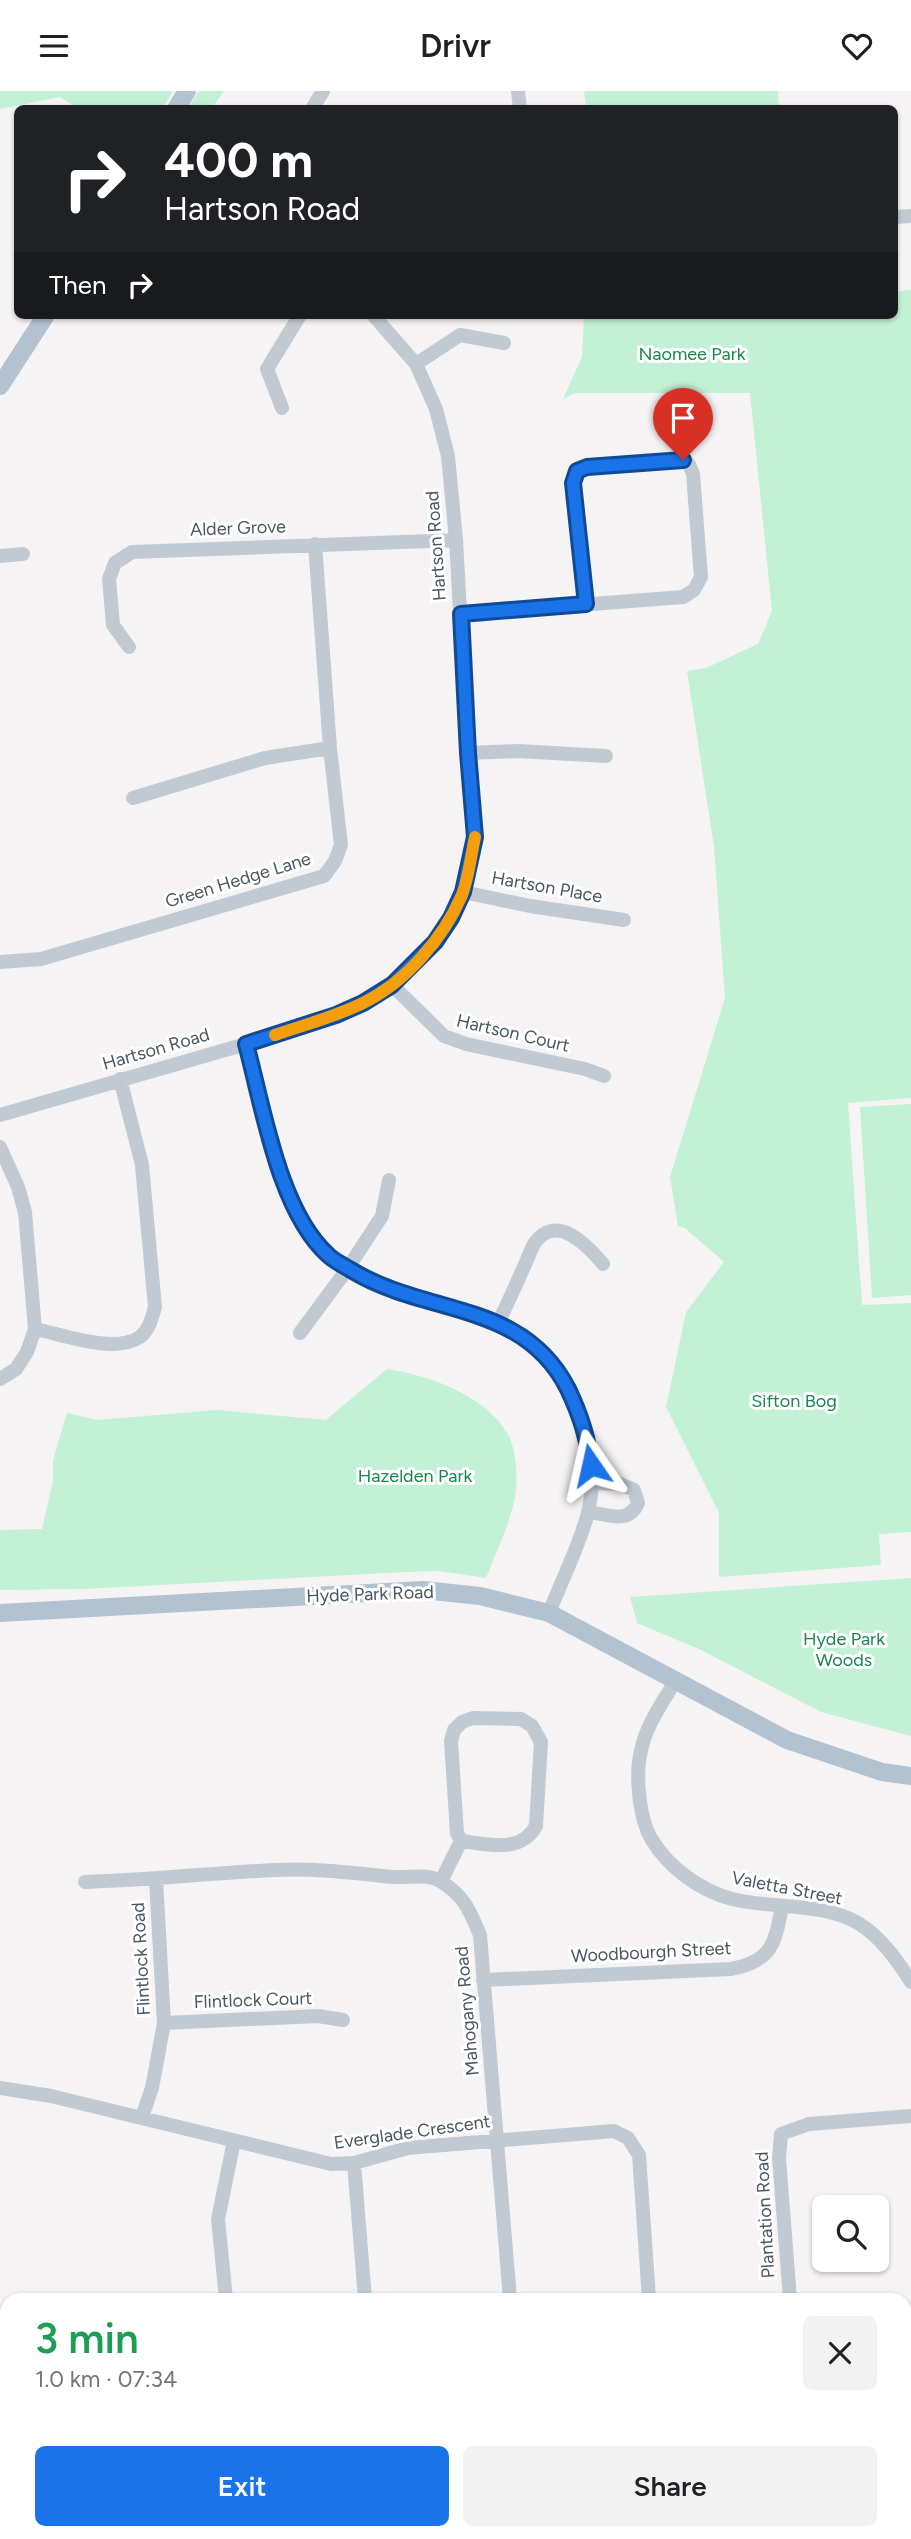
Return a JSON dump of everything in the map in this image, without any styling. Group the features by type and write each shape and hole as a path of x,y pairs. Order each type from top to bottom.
{"main road":[{"path":"0,386 43,319"},
{"name":"Hyde Park Road","path":"0,1613 423,1590 480,1595 549,1613 787,1740 882,1772 911,1776"}],"street":[{"path":"282,408 267,369 298,319"},
{"name":"Hartson Road","path":"0,1115 246,1044 336,1015 363,1003 392,985 435,942 451,918 463,892 475,837 448,456 436,409 415,364 376,319"},
{"path":"415,364 460,335 504,343"},
{"path":"461,614 683,597 694,590 701,577 693,474 689,464 683,460 587,467 577,471 573,483 586,604"},
{"name":"Alder Grove","path":"130,647 113,625 109,579 115,563 132,552 456,540"},
{"name":"Green Hedge Lane","path":"0,962 41,959 324,876 335,861 341,845 330,748 315,544"},
{"path":"0,556 23,554"},
{"path":"133,798 265,758 330,748"},
{"path":"468,753 518,751 606,756"},
{"name":"Hartson Place","path":"463,892 530,906 624,920"},
{"name":"Hartson Court","path":"392,985 444,1036 466,1044 584,1069 604,1076"},
{"path":"246,1044 285,1192 306,1229 328,1255 375,1284 498,1323 523,1336 559,1372 579,1411 589,1448 593,1483 588,1512 549,1613"},
{"path":"35,1329 120,1345 140,1336 149,1327 155,1307 142,1165 120,1079"},
{"path":"0,1147 18,1187 24,1212 35,1329 27,1352 16,1369 0,1380"},
{"path":"300,1333 382,1216 389,1180"},
{"path":"498,1323 535,1244 545,1233 566,1231 586,1244 603,1264"},
{"path":"588,1512 622,1518 634,1511 638,1503 634,1490 620,1485 593,1483"},
{"name":"Valetta Street","path":"676,1679 648,1729 640,1752 639,1787 651,1839 692,1882 715,1893 733,1899 809,1909 856,1922 877,1937 911,1982"},
{"path":"473,1718 521,1719 532,1725 541,1742 537,1826 531,1836 512,1845 461,1841 457,1833 451,1741 454,1730 462,1722 473,1718"},
{"path":"85,1882 277,1870 335,1870 396,1877 431,1877 441,1881 461,1841"},
{"name":"Flintlock Road","path":"142,2117 152,2088 164,2023 156,1879"},
{"name":"Mahogany Road","path":"441,1881 467,1902 480,1935 509,2293"},
{"name":"Woodbourgh Street","path":"483,1980 732,1969 751,1965 764,1956 777,1938 782,1906"},
{"name":"Flintlock Court","path":"164,2023 318,2016 343,2020"},
{"name":"Everglade Crescent","path":"0,2088 51,2096 331,2164 354,2163 408,2148 614,2131 628,2138 639,2155 649,2293"},
{"name":"Plantation Road","path":"790,2293 779,2158 781,2134 808,2124 911,2116"},
{"path":"225,2293 218,2219 234,2141"},
{"path":"354,2163 365,2293"}],"green space":[{"path":"0,91 173,91 165,105 72,105 60,97 0,109"},
{"path":"199,91 224,91 214,105 190,105"},
{"path":"584,91 778,91 779,105 586,105"},
{"name":"Sifton Bog","path":"911,290 911,1098 848,1103 862,1305 911,1303 911,1532 879,1534 881,1565 719,1577 719,1513 666,1407 686,1312 724,1262 685,1228 678,1226 670,1177 725,998 714,847 687,671 706,668 758,644 772,611 750,393 575,393 563,399 582,357 584,319 898,319 898,292"},
{"path":"911,1104 911,1295 872,1298 860,1107"},
{"name":"Hazelden Park","path":"387,1369 420,1376 454,1389 485,1408 507,1433 516,1464 515,1497 486,1578 439,1571 83,1589 0,1590 0,1530 42,1529 53,1481 53,1460 67,1413 97,1420 217,1410 326,1420"},
{"name":"Hyde Park Woods","path":"911,1578 911,1736 821,1712 701,1650 637,1623 630,1597"}],"slow traffic":[{"path":"275,1035 336,1015 363,1003 392,985 435,942 451,918 463,892 475,837"}],"route":[{"path":"591,1465 579,1411 559,1372 523,1336 477,1315 375,1284 328,1255 306,1229 285,1192 246,1044 336,1015 363,1003 392,985 435,942 451,918 463,892 475,837 461,614 586,604 573,483 577,471 587,467 683,460"}],"park label":[{"name":"Naomee Park","path":"692,354"}]}
